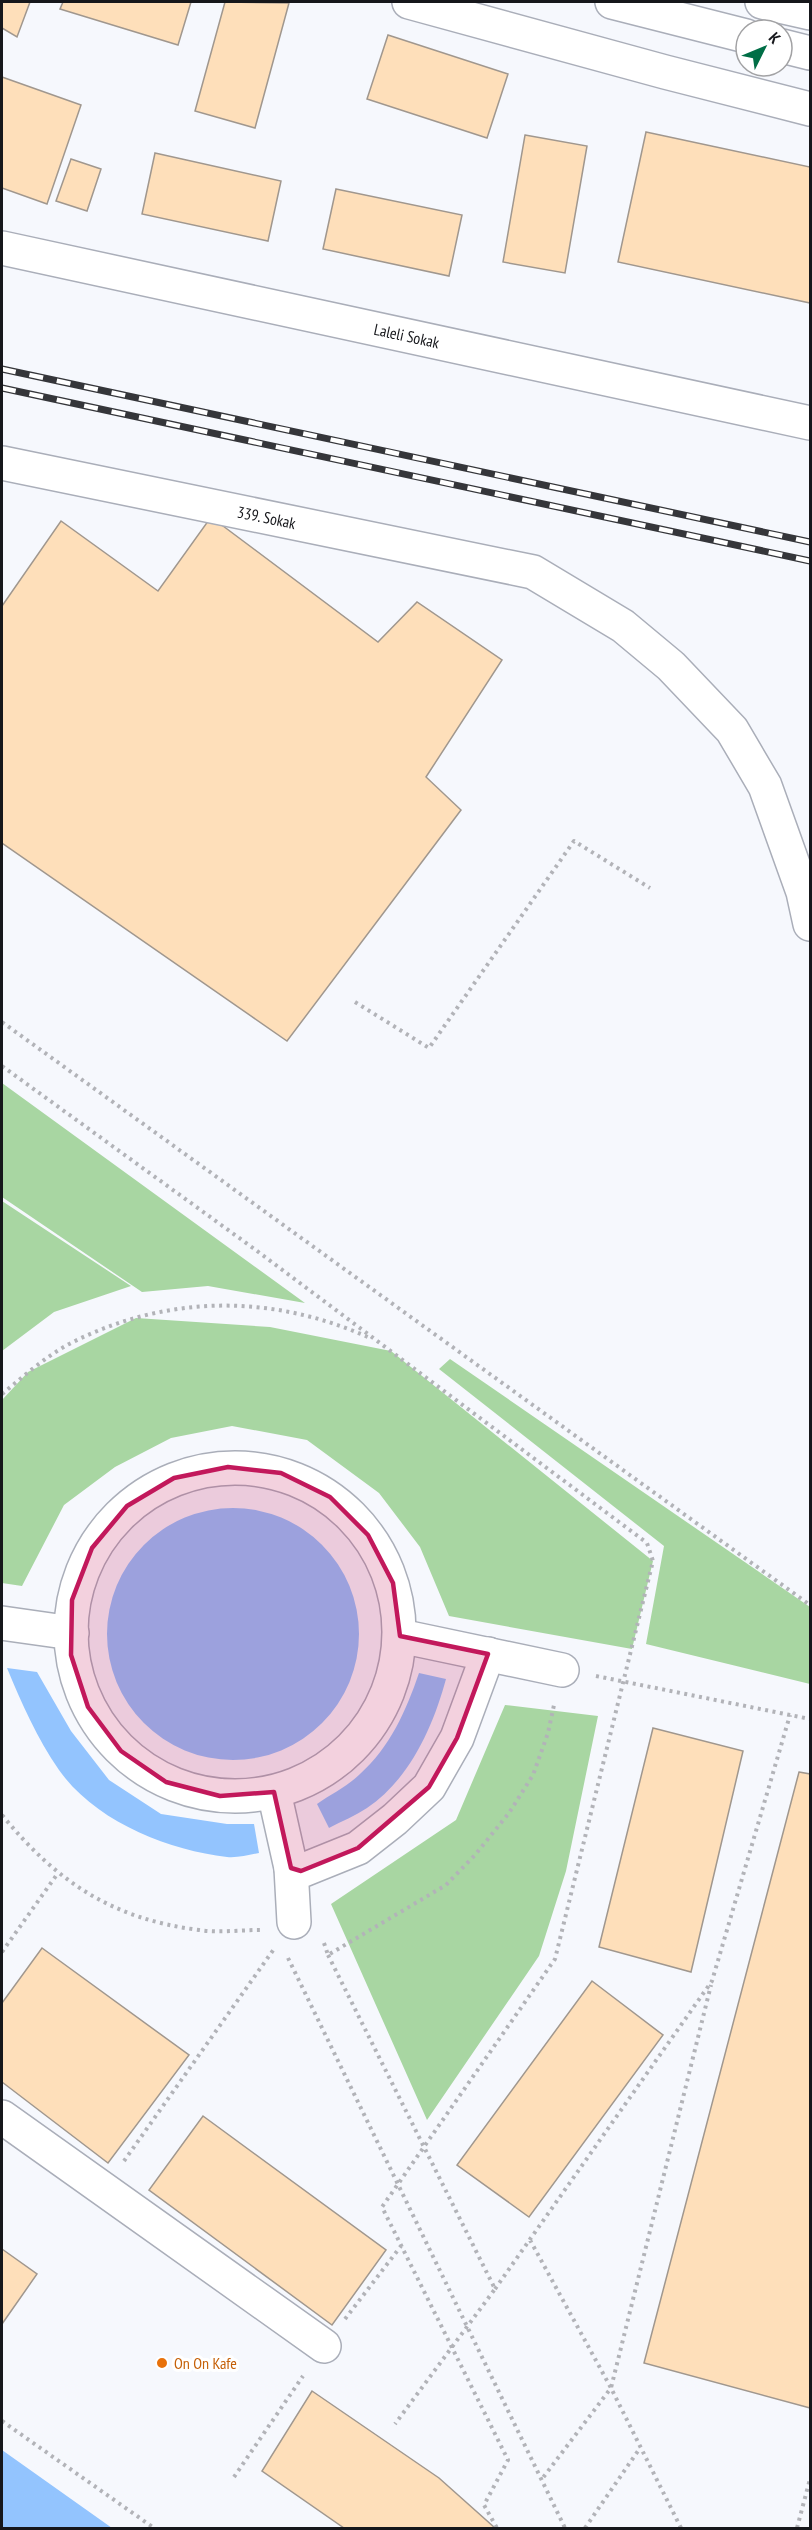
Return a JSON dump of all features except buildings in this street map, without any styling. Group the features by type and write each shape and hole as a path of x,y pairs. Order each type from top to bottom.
{"main road":[{"path":"409,2 810,109"},
{"path":"612,2 734,33"},
{"path":"762,2 810,13"},
{"path":"794,49 810,53"},
{"name":"Laleli Sokak","path":"2,248 810,423"},
{"name":"339. Sokak","path":"2,463 533,572 623,626 671,666 732,730 765,786 802,892 810,924"},
{"path":"228,1467 281,1473 330,1497 368,1534 393,1583 400,1636 390,1689 364,1736 324,1772 274,1792 220,1796 166,1782 121,1751 88,1707 71,1654 72,1600 92,1548 127,1506 174,1478 228,1467"},
{"path":"2,1623 72,1633"},
{"path":"400,1636 562,1670"},
{"path":"291,1868 301,1871 358,1848 395,1819 429,1787 457,1738 488,1654"},
{"path":"274,1792 291,1868 287,1931"},
{"path":"2,2117 324,2346"}],"path":[{"path":"355,1002 429,1048 574,841 650,888"},
{"path":"2,1022 810,1605"},
{"path":"2,1394 70,1343 124,1321 179,1308 246,1304 340,1324 379,1342"},
{"path":"542,2479 611,2388 712,1982 790,1715"},
{"path":"2,1953 58,1873"},
{"path":"104,2190 287,1931"},
{"path":"287,1931 467,2327 565,2529"},
{"path":"328,1955 495,2289"},
{"path":"395,2424 495,2289 712,1982"},
{"path":"530,2240 611,2388 681,2529"},
{"path":"2,2421 154,2529"},
{"path":"585,2529 640,2447"},
{"path":"797,2529 810,2479"}],"highlighted area":[{"path":"228,1467 281,1473 330,1497 368,1535 393,1583 400,1636 488,1654 457,1738 429,1787 358,1848 301,1871 291,1868 274,1792 220,1796 166,1782 121,1751 88,1707 71,1655 72,1600 92,1548 127,1506 174,1478"}],"green space":[{"path":"2,1083 305,1303 208,1286 142,1292 2,1197"},
{"path":"2,1201 131,1286 54,1312 2,1351"},
{"path":"136,1318 270,1327 391,1351 653,1561 632,1649 449,1616 420,1547 379,1493 307,1440 232,1426 171,1438 115,1467 64,1505 22,1586 2,1583 2,1400 28,1372"},
{"path":"450,1359 810,1607 810,1684 646,1644 664,1546 439,1369"},
{"path":"505,1705 598,1716 566,1871 539,1956 427,2120 331,1904 456,1820"}],"water":[{"path":"233,1508 270,1513 303,1529 322,1545 338,1564 354,1597 359,1634 354,1671 338,1704 322,1723 303,1739 270,1755 233,1760 196,1755 163,1739 144,1723 128,1704 112,1671 107,1634 112,1597 128,1564 144,1545 163,1529 196,1513"},
{"path":"7,1668 37,1672 71,1731 109,1780 161,1814 227,1824 254,1824 259,1853 227,1857 180,1848 134,1830 92,1804 74,1788 51,1758 30,1720"},
{"path":"419,1673 446,1679 427,1733 418,1751 396,1782 382,1796 362,1811 329,1828 317,1804 355,1778 380,1752 403,1715"},
{"path":"2,2450 112,2528 2,2528"}],"railway":[{"path":"2,369 810,542"},
{"path":"2,388 810,561"}],"place":[{"name":"On On Kafe","path":"162,2363"}]}
